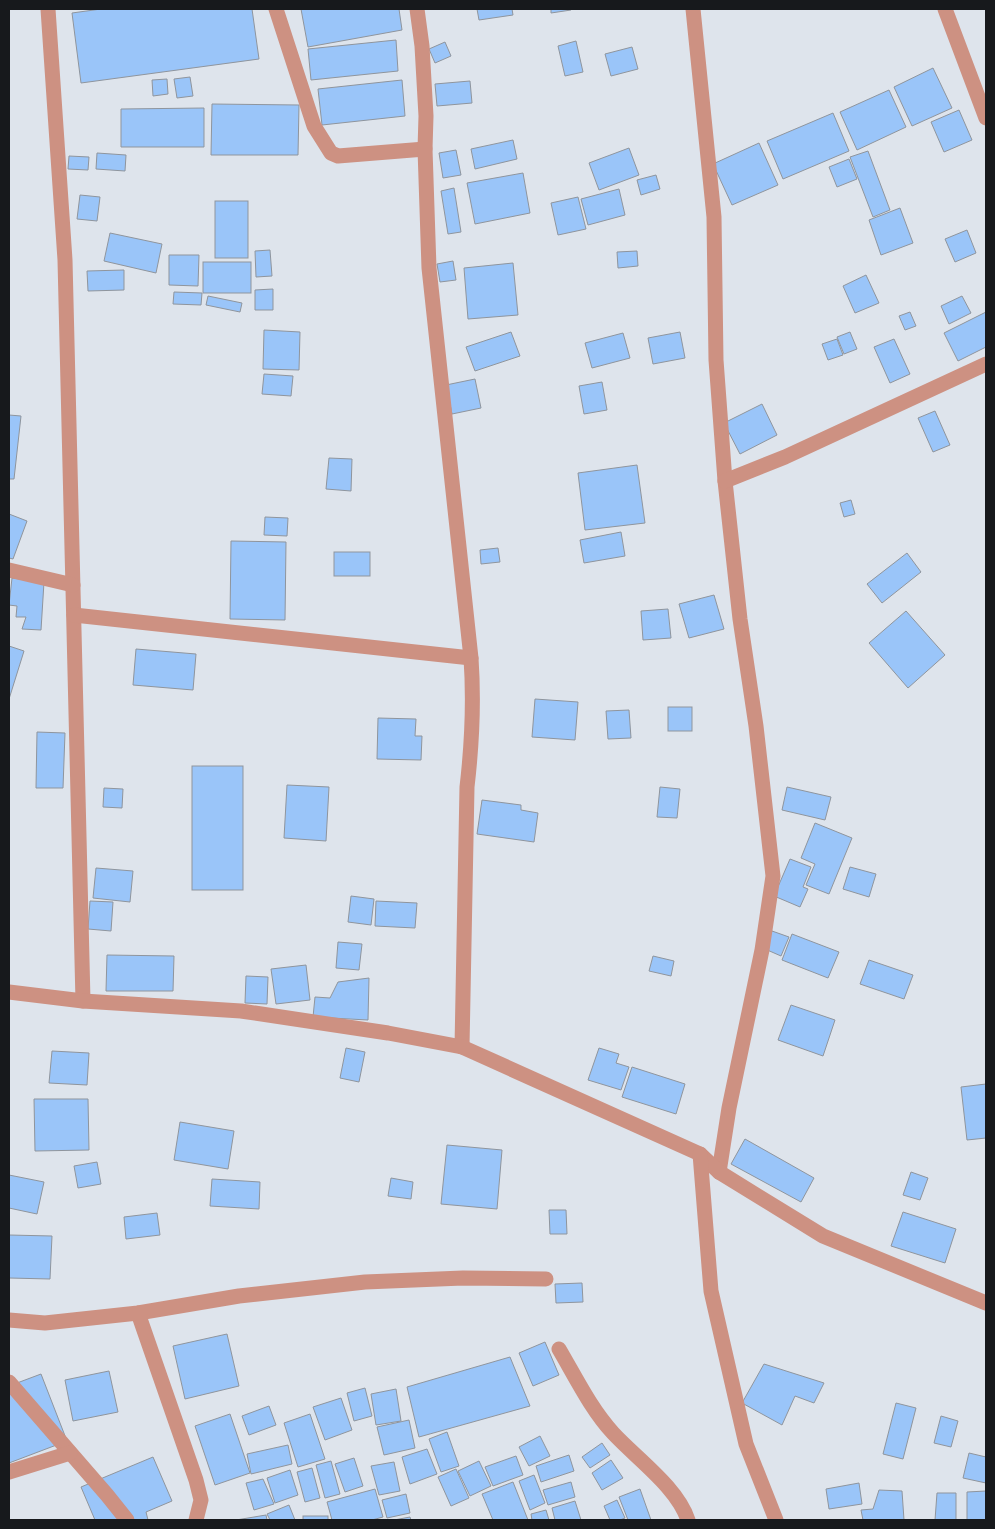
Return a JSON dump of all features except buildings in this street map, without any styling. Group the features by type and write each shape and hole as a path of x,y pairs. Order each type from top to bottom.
{"street":[{"path":"48,9 66,260 83,1001"},
{"path":"276,9 314,126 330,153 338,156 425,149"},
{"path":"416,9 422,46 426,116 425,149 429,268 472,658 474,691 472,748 467,787 462,1047"},
{"path":"693,9 714,217 716,360 725,481 740,619 756,726 774,876 762,950 729,1108 719,1172"},
{"path":"945,9 986,118"},
{"path":"725,481 785,456 986,364"},
{"path":"9,570 73,585"},
{"path":"74,615 472,658"},
{"path":"9,992 83,1001 241,1011 388,1033 462,1047 700,1154 719,1172 823,1236 986,1303"},
{"path":"700,1154 711,1291 746,1444 776,1520"},
{"path":"9,1320 45,1323 138,1312 238,1296 365,1282 463,1278 546,1279"},
{"path":"138,1312 196,1480 201,1500 196,1520"},
{"path":"559,1349 590,1402 612,1432 667,1487 685,1510 688,1520"},
{"path":"9,1382 127,1520"},
{"path":"9,1472 70,1453"}]}
